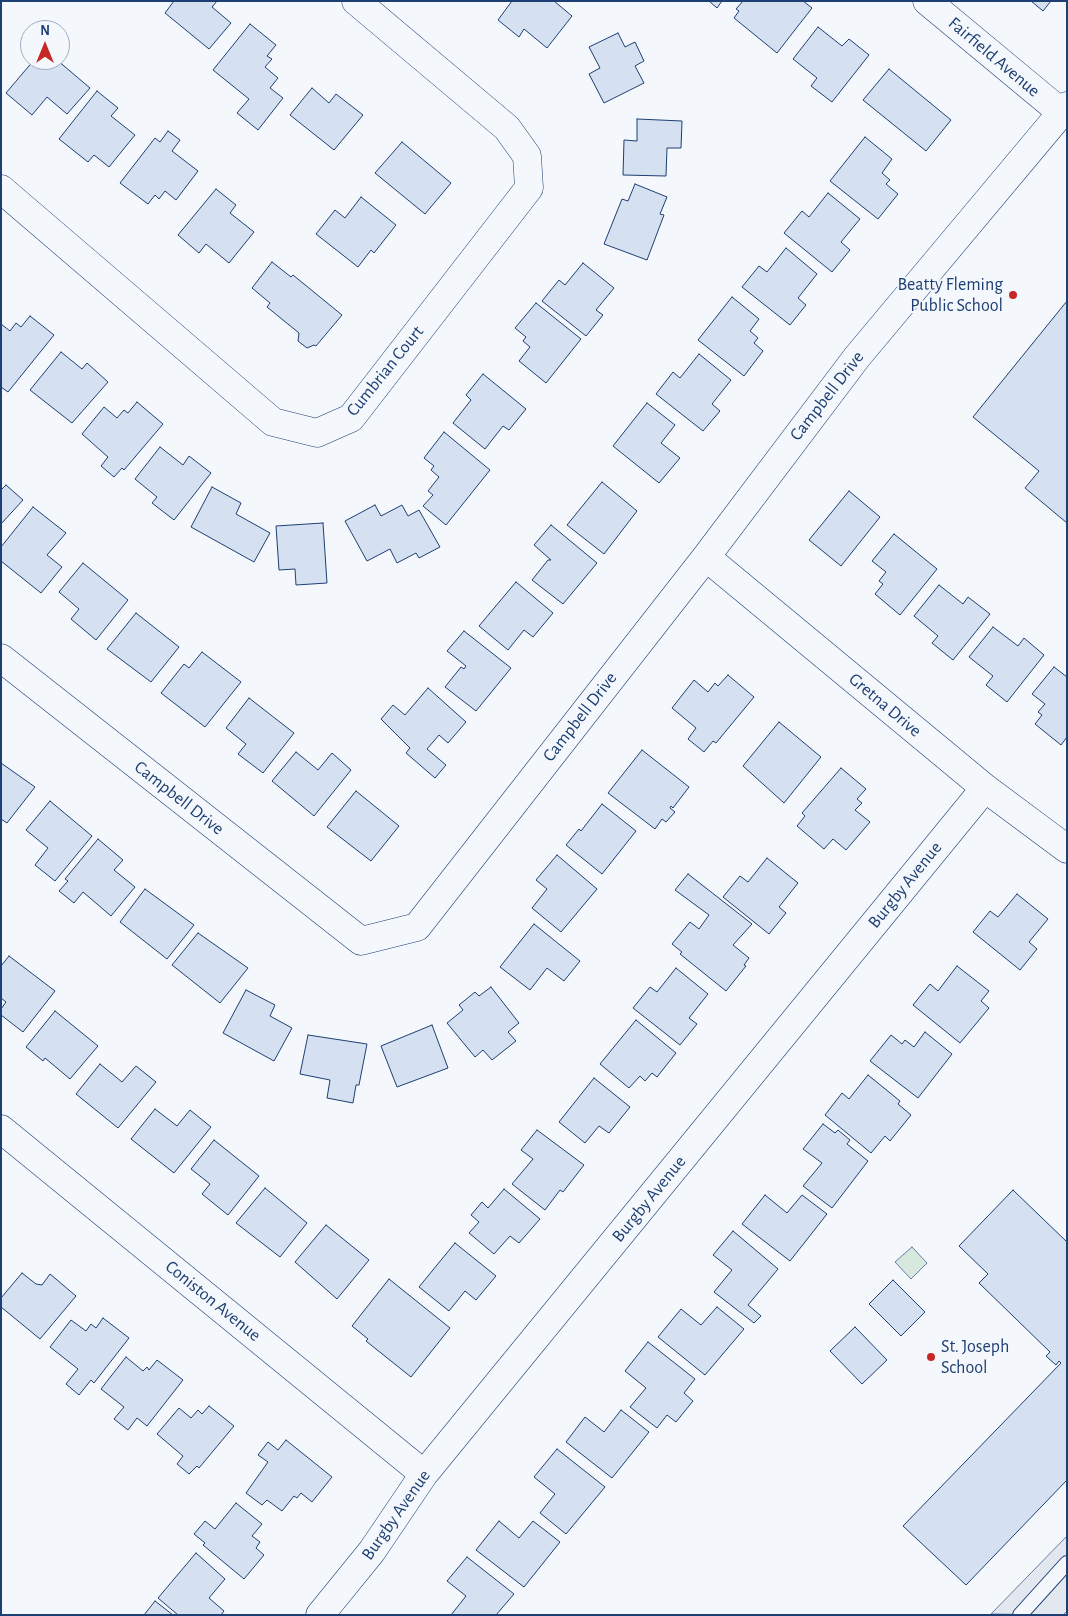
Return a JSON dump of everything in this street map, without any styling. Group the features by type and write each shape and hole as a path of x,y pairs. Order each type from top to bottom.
{"street":[{"name":"Cumbrian Court","path":"1,189 273,422 317,433 351,418 529,188 527,156 507,128 356,1"},
{"name":"Fairfield Avenue","path":"927,1 1064,110"},
{"name":"Campbell Drive","path":"1,658 361,941 416,927 706,557 856,357 1064,110"},
{"name":"Gretna Drive","path":"706,557 985,788 1067,848"},
{"name":"Burgby Avenue","path":"320,1615 372,1551 424,1474 985,788"},
{"name":"Coniston Avenue","path":"1,1128 424,1474"}],"lane":[{"path":"1020,1615 1067,1563"}],"shaded area":[{"path":"912,1247 927,1263 911,1279 895,1262"},
{"path":"1067,1536 1067,1611 1063,1615 991,1614"}],"building":[{"path":"174,1 217,1 212,7 231,23 209,49 165,13"},
{"path":"512,1 554,1 572,16 547,48 524,29 519,37 498,20"},
{"path":"709,1 722,1 717,8"},
{"path":"743,1 803,1 812,8 777,53 734,18 739,11 736,9"},
{"path":"1031,1 1051,1 1043,11"},
{"path":"250,24 276,45 267,56 272,59 265,67 278,78 270,88 283,98 258,130 237,113 249,99 213,70"},
{"path":"818,27 842,46 849,39 869,55 832,102 811,86 817,78 793,59"},
{"path":"618,33 625,47 635,42 644,61 635,66 644,83 604,103 589,74 600,68 589,47"},
{"path":"889,69 951,120 926,151 863,100"},
{"path":"26,70 69,70 90,88 67,114 47,97 32,115 6,93"},
{"path":"312,88 329,103 336,94 363,115 334,150 290,115"},
{"path":"97,91 118,108 111,116 135,135 109,167 94,155 88,162 59,139"},
{"path":"637,119 682,121 681,148 667,148 666,176 623,175 624,140 637,141"},
{"path":"168,131 180,140 172,151 198,171 176,200 165,191 159,199 155,195 148,204 120,183 155,138 160,142"},
{"path":"865,137 892,159 882,173 890,180 886,184 898,194 878,219 830,181"},
{"path":"402,142 451,183 425,214 375,173"},
{"path":"635,184 667,197 660,214 664,215 647,260 604,244 622,199 628,201"},
{"path":"216,189 236,205 230,213 254,232 229,263 206,244 199,253 178,235"},
{"path":"828,193 860,219 841,242 850,250 832,272 784,233 802,211 809,217"},
{"path":"361,197 396,225 374,253 371,250 358,267 316,234 335,210 345,218"},
{"path":"786,248 817,274 798,298 806,305 790,325 742,287 759,266 767,272"},
{"path":"272,262 291,277 293,275 342,315 316,346 307,348 298,341 299,333 267,307 270,303 252,288"},
{"path":"583,263 614,288 596,310 603,315 586,336 542,301 559,280 565,285"},
{"path":"732,297 759,319 750,331 758,338 754,343 763,351 744,376 698,340"},
{"path":"1067,301 1067,523 1025,488 1039,471 973,417"},
{"path":"536,303 581,339 546,383 519,361 530,347 523,341 526,337 515,328"},
{"path":"30,316 54,335 8,392 1,387 1,324 10,331 16,323 21,327"},
{"path":"61,352 82,369 87,363 108,382 72,423 30,390"},
{"path":"699,354 731,380 712,404 720,411 703,431 656,394 673,372 680,378"},
{"path":"483,374 526,409 509,430 503,426 485,449 453,423 471,400 466,395"},
{"path":"137,402 163,424 124,470 122,468 114,477 101,466 108,457 82,434 104,407 117,418 124,410 128,413"},
{"path":"647,403 675,425 661,443 680,458 659,483 613,446"},
{"path":"444,432 490,470 446,525 423,506 433,495 428,491 439,477 431,470 434,466 424,458"},
{"path":"160,447 183,465 189,456 211,473 174,520 152,503 157,497 135,479"},
{"path":"602,482 637,511 604,554 567,525"},
{"path":"6,485 23,500 1,524 1,490"},
{"path":"212,487 241,503 236,514 270,533 254,562 191,527"},
{"path":"849,491 880,517 841,566 809,540"},
{"path":"375,505 381,516 402,505 408,516 419,510 440,547 419,558 416,553 397,563 390,549 367,561 345,521"},
{"path":"33,507 66,533 47,555 62,567 41,593 1,561 1,547"},
{"path":"323,523 327,583 296,585 295,569 279,570 276,526"},
{"path":"551,525 597,563 563,604 532,580 548,560 551,560 534,545"},
{"path":"894,534 937,569 900,615 875,594 883,584 879,581 886,572 872,561"},
{"path":"83,563 128,600 96,640 71,619 79,609 59,592"},
{"path":"516,582 553,613 533,637 524,630 508,650 479,626"},
{"path":"939,585 963,604 968,597 990,614 953,660 932,643 938,636 914,616"},
{"path":"136,613 179,647 151,682 107,649"},
{"path":"993,627 1018,646 1024,638 1044,655 1007,702 986,685 993,676 969,657"},
{"path":"464,631 511,668 476,711 445,687 461,667 464,669 466,666 447,651"},
{"path":"202,652 241,682 205,727 161,693 184,664 189,668"},
{"path":"1054,667 1067,677 1067,737 1061,745 1035,724 1042,715 1038,712 1045,704 1032,694"},
{"path":"728,675 754,697 716,743 713,741 704,752 688,739 696,728 672,708 694,680 708,692 715,683 718,686"},
{"path":"428,688 466,722 448,743 439,735 427,749 446,765 435,778 406,753 410,748 381,719 393,705 405,715"},
{"path":"249,698 294,733 263,773 238,754 246,744 226,728"},
{"path":"779,722 821,757 784,803 743,766"},
{"path":"642,750 689,787 673,808 671,806 670,808 675,812 666,822 662,819 655,829 608,793"},
{"path":"296,752 318,770 332,753 351,770 314,816 272,781"},
{"path":"1,763 35,787 7,823 1,819"},
{"path":"841,768 866,789 857,799 862,803 855,810 870,822 846,850 833,839 824,849 797,826 805,816 802,813"},
{"path":"356,791 399,826 371,861 327,827"},
{"path":"50,801 92,836 55,881 35,865 48,848 26,830"},
{"path":"602,804 636,831 602,874 566,845 579,829 581,831"},
{"path":"98,839 123,860 114,870 135,887 111,916 83,892 74,903 59,891 68,881 65,879"},
{"path":"557,855 597,889 561,932 532,908 547,889 536,880"},
{"path":"767,858 798,883 779,907 786,913 769,934 723,897 740,876 748,882"},
{"path":"688,874 752,924 733,945 749,958 744,965 746,966 726,991 680,954 682,952 672,944 690,922 699,929 709,915 675,890"},
{"path":"145,889 194,925 167,959 120,922"},
{"path":"1017,894 1048,919 1029,942 1037,949 1020,970 973,932 990,911 998,917"},
{"path":"534,924 580,961 564,981 547,968 530,990 500,967"},
{"path":"198,933 248,968 220,1003 172,965"},
{"path":"9,956 55,991 23,1032 1,1015 1,1009 6,1002 1,998 1,966"},
{"path":"957,966 989,991 981,1001 989,1008 960,1043 913,1005 930,984 938,991"},
{"path":"676,968 708,994 689,1018 697,1024 680,1045 633,1008 650,987 657,992"},
{"path":"491,987 519,1023 508,1032 516,1041 492,1060 483,1050 475,1057 447,1023 463,1010 459,1005 475,992 479,996"},
{"path":"246,990 275,1005 270,1016 292,1028 274,1061 223,1033"},
{"path":"55,1011 98,1046 70,1079 45,1058 43,1061 26,1047"},
{"path":"636,1020 676,1053 657,1077 652,1073 645,1081 640,1076 629,1088 600,1064"},
{"path":"432,1025 448,1068 397,1087 381,1046"},
{"path":"925,1032 952,1054 918,1098 870,1061 891,1035 902,1044 905,1040 914,1047"},
{"path":"308,1035 367,1044 359,1085 356,1085 353,1103 327,1098 330,1080 300,1074"},
{"path":"100,1064 122,1082 136,1066 156,1082 118,1128 76,1094"},
{"path":"868,1075 900,1101 898,1104 911,1115 890,1141 885,1136 871,1153 825,1115 842,1093 849,1099"},
{"path":"594,1078 630,1107 609,1133 599,1126 585,1143 559,1122"},
{"path":"155,1109 177,1126 190,1110 211,1127 174,1173 131,1139"},
{"path":"823,1124 835,1133 838,1130 850,1140 847,1144 868,1161 832,1208 803,1186 822,1163 803,1149"},
{"path":"537,1130 584,1165 563,1192 560,1190 545,1210 512,1184 533,1159 521,1150"},
{"path":"214,1140 259,1176 228,1215 202,1194 210,1184 191,1169"},
{"path":"265,1188 307,1223 280,1257 236,1223"},
{"path":"504,1189 540,1219 519,1243 510,1236 494,1254 469,1233 479,1222 471,1215 482,1202 488,1208"},
{"path":"1013,1190 1067,1242 1067,1480 966,1585 903,1526 1061,1363 1059,1361 1056,1365 1046,1356 1050,1352 979,1283 988,1274 959,1246"},
{"path":"765,1195 787,1213 802,1195 827,1214 790,1261 742,1224"},
{"path":"326,1225 369,1260 337,1299 295,1262"},
{"path":"733,1231 778,1269 748,1305 761,1316 754,1323 714,1292 732,1270 713,1255"},
{"path":"455,1243 496,1276 476,1300 465,1291 449,1311 419,1287"},
{"path":"22,1273 36,1284 42,1285 50,1274 76,1296 40,1339 1,1307 1,1298"},
{"path":"389,1279 450,1328 411,1377 366,1341 368,1339 352,1326"},
{"path":"893,1280 925,1312 901,1336 869,1304"},
{"path":"717,1307 744,1329 705,1375 658,1337 681,1309 701,1325"},
{"path":"103,1318 129,1338 94,1383 91,1380 79,1395 66,1384 78,1369 50,1347 71,1320 86,1331 91,1324 96,1328"},
{"path":"855,1327 887,1360 862,1384 830,1351"},
{"path":"648,1342 695,1379 684,1393 693,1401 676,1422 667,1415 657,1428 630,1407 646,1388 625,1371"},
{"path":"126,1357 143,1371 147,1367 149,1370 157,1360 183,1380 147,1426 137,1418 128,1430 114,1419 124,1407 101,1389"},
{"path":"209,1406 234,1426 199,1468 197,1466 189,1474 177,1464 183,1456 157,1434 179,1408 191,1418 198,1410 202,1414"},
{"path":"621,1410 649,1432 612,1478 566,1442 585,1417 604,1432"},
{"path":"286,1440 332,1477 312,1502 301,1493 297,1498 294,1496 282,1511 267,1500 262,1505 246,1493 268,1462 258,1455 268,1442 278,1450"},
{"path":"557,1449 605,1487 566,1534 540,1513 555,1494 534,1477"},
{"path":"236,1503 262,1524 252,1536 260,1542 256,1548 264,1555 244,1579 203,1545 205,1543 194,1534 205,1521 215,1529"},
{"path":"499,1521 519,1538 533,1521 560,1542 524,1587 476,1550"},
{"path":"196,1553 225,1579 209,1598 224,1611 221,1615 178,1615 158,1598"},
{"path":"467,1557 514,1594 496,1615 451,1615 466,1596 447,1581"},
{"path":"155,1601 173,1615 144,1615"}],"place":[{"name":"Beatty Fleming Public School","path":"1013,295"},
{"name":"St. Joseph School","path":"931,1357"}]}
